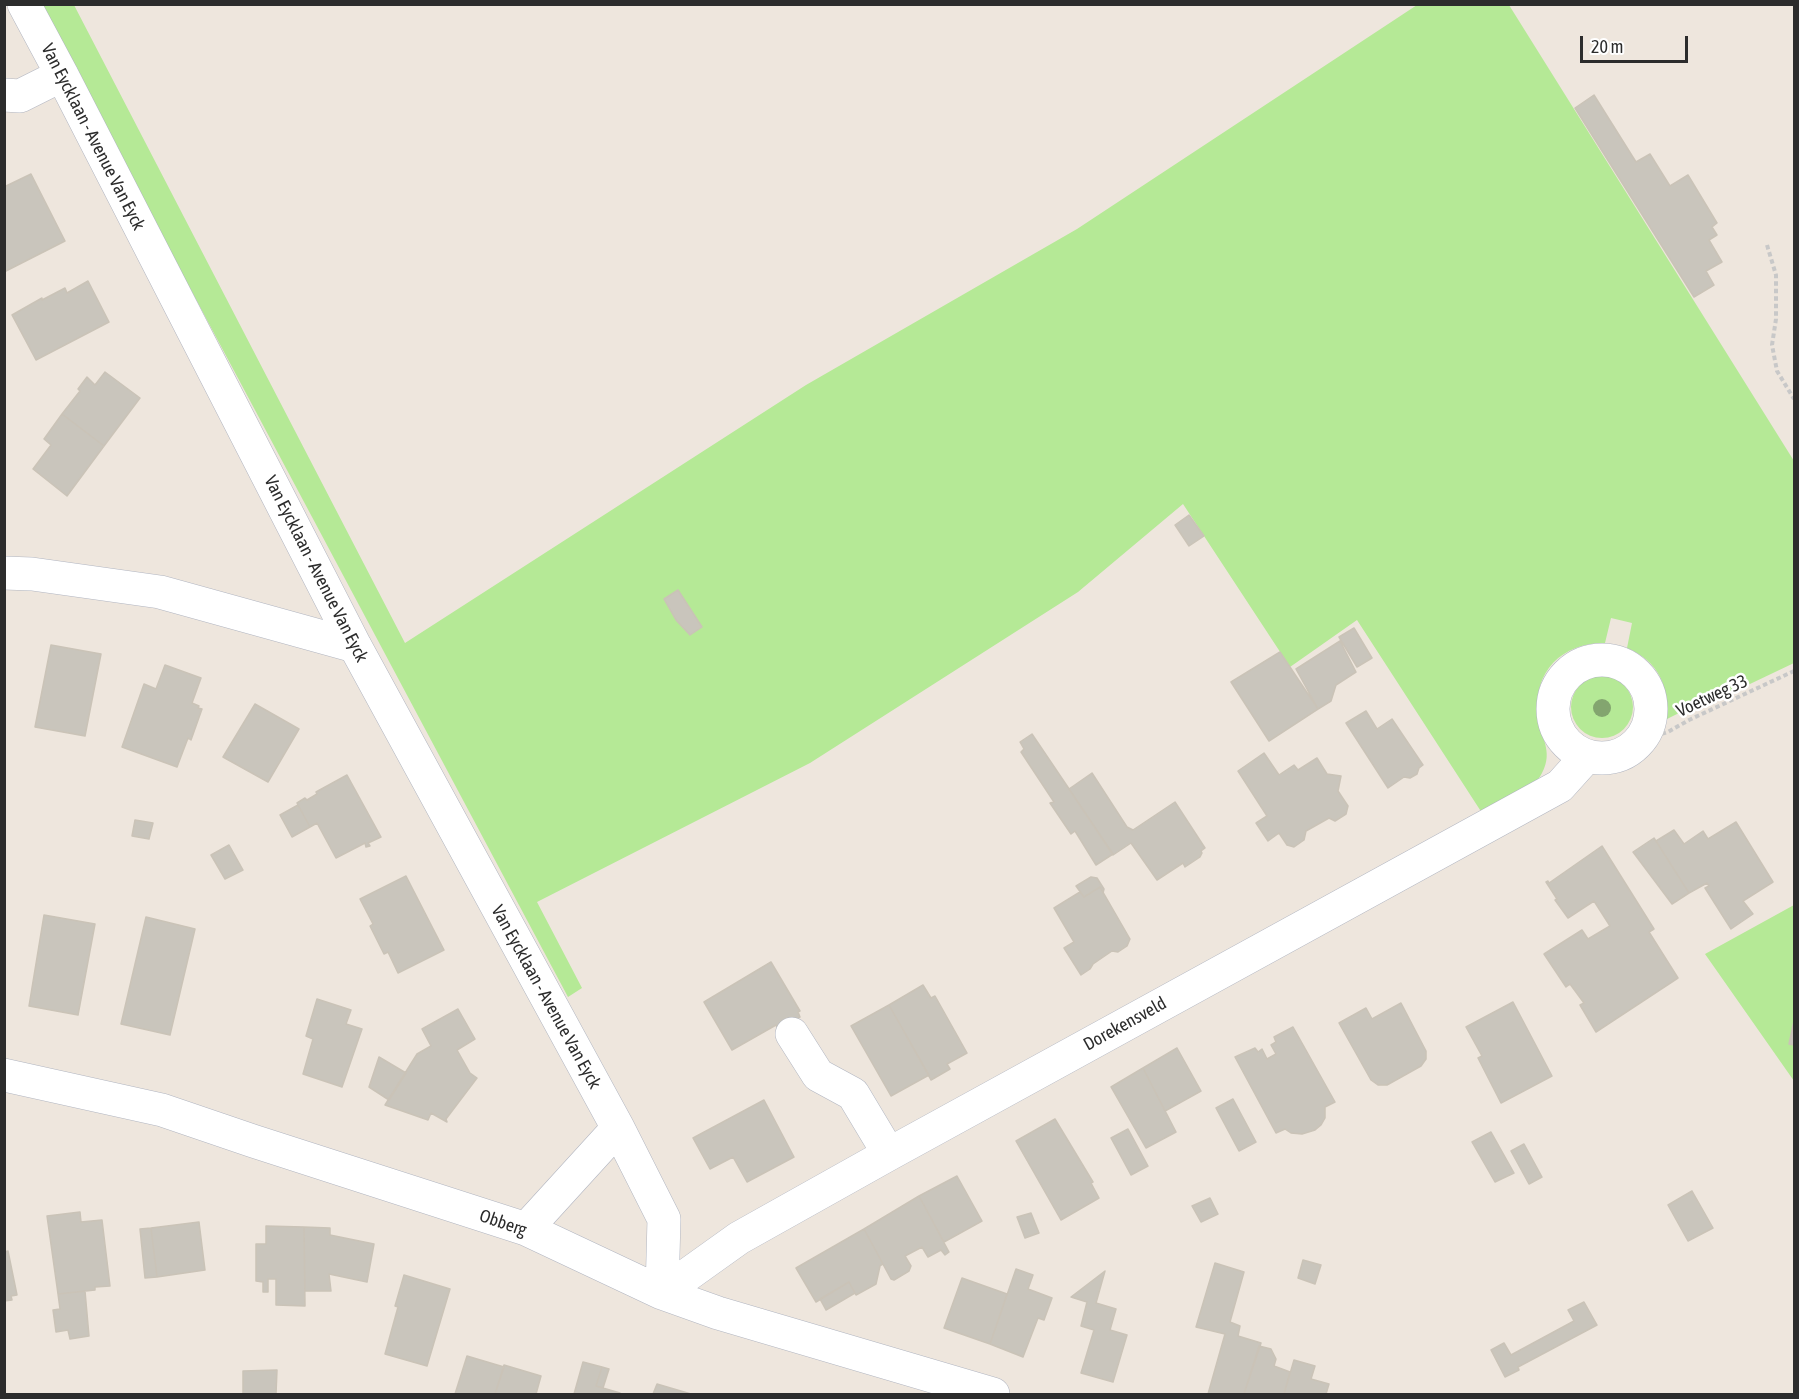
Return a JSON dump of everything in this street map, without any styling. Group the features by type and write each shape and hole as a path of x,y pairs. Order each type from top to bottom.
{"street":[{"name":"Van Eycklaan - Avenue Van Eyck","path":"24,4 355,646 618,1128 664,1219 662,1293"},
{"path":"4,95 20,96 62,75"},
{"path":"4,573 32,574 160,592 355,646"},
{"path":"1601,660 1628,667 1646,688 1650,701 1647,728 1640,740 1625,752 1606,758 1587,756 1574,750 1564,740 1553,715 1553,701 1564,676 1588,662 1601,660"},
{"name":"Dorekensveld","path":"662,1293 739,1238 1560,786 1587,756"},
{"path":"792,1034 818,1075 853,1094 889,1154"},
{"name":"Obberg","path":"4,1075 162,1110 526,1229 662,1293 718,1313 993,1395"},
{"path":"526,1229 618,1128"}],"path":[{"path":"1767,244 1776,275 1776,319 1772,345 1777,371 1794,399"},
{"name":"Voetweg 33","path":"1640,740 1668,732 1794,671"}],"green space":[{"path":"39,5 74,5 405,643 806,385 1077,229 1417,5 1509,5 1794,461 1794,663 1687,714 1683,711 1665,720 1666,697 1660,676 1647,660 1627,648 1632,623 1611,618 1605,643 1590,644 1564,654 1554,662 1540,685 1538,715 1547,758 1538,780 1516,796 1482,813 1357,620 1290,667 1183,504 1078,592 810,763 537,902 582,988 568,997"},
{"path":"1596,676 1608,676 1624,685 1631,695 1633,707 1631,719 1624,729 1608,738 1596,738 1585,733 1576,724 1571,713 1571,701 1576,690 1585,681"},
{"path":"1794,905 1794,1081 1705,954"}],"building":[{"path":"1594,95 1636,162 1650,154 1670,186 1688,175 1717,223 1712,227 1717,235 1709,240 1722,262 1706,271 1714,285 1694,297 1575,108"},
{"path":"31,174 65,241 4,272 4,187"},
{"path":"88,281 109,322 36,360 12,315 42,298 42,300 65,288 67,293"},
{"path":"105,372 140,398 104,446 62,414 80,391 78,389 87,377 95,385"},
{"path":"62,414 104,446 67,496 33,469 51,445 44,439"},
{"path":"1189,515 1204,536 1189,546 1175,525"},
{"path":"678,590 702,627 690,635 676,620 664,599"},
{"path":"1354,628 1372,658 1357,667 1339,637"},
{"path":"1340,641 1356,672 1336,685 1331,701 1318,709 1296,669"},
{"path":"51,645 101,654 85,736 35,727"},
{"path":"1280,652 1318,709 1269,741 1231,682"},
{"path":"165,665 201,678 192,703 202,709 191,740 188,738 177,767 122,747 144,684 156,689"},
{"path":"255,704 299,729 268,782 223,757"},
{"path":"1366,711 1377,729 1392,719 1423,765 1417,774 1410,778 1404,777 1388,788 1346,723"},
{"path":"1032,734 1113,854 1096,865 1075,831 1071,834 1050,803 1054,802 1021,752 1024,749 1020,742"},
{"path":"1264,753 1279,775 1294,765 1298,770 1317,758 1327,774 1341,776 1338,791 1348,806 1346,814 1335,821 1329,818 1306,831 1304,840 1294,847 1287,845 1279,833 1268,841 1256,823 1267,816 1238,771"},
{"path":"1092,773 1127,827 1133,830 1175,802 1205,848 1201,851 1200,857 1185,867 1183,863 1157,880 1131,843 1113,855 1069,789"},
{"path":"347,775 381,837 368,843 370,846 366,847 365,843 336,858 317,823 310,827 297,803 305,798 307,800 317,794 316,792"},
{"path":"298,805 310,827 292,837 280,815"},
{"path":"135,820 153,823 149,839 132,836"},
{"path":"1736,822 1773,882 1743,901 1753,914 1731,929 1705,888 1709,886 1707,883 1689,893 1656,841 1674,830 1684,844 1703,831 1708,839"},
{"path":"1654,838 1689,893 1672,904 1633,852"},
{"path":"229,845 243,870 225,879 211,855"},
{"path":"1602,846 1654,929 1649,932 1678,978 1596,1032 1580,1005 1584,1003 1570,984 1566,987 1544,954 1582,930 1588,939 1610,926 1594,901 1568,918 1546,882 1549,883"},
{"path":"406,876 444,950 398,973 388,952 384,954 370,926 373,924 360,899"},
{"path":"1091,877 1097,878 1104,889 1103,893 1100,887 1084,897 1076,886"},
{"path":"1100,887 1130,939 1127,946 1118,952 1112,951 1081,975 1064,948 1074,942 1054,908 1080,892 1084,897"},
{"path":"44,915 95,924 78,1015 29,1006"},
{"path":"146,917 195,929 170,1035 121,1024"},
{"path":"771,962 800,1011 798,1012 800,1017 778,1029 776,1025 732,1050 704,1002"},
{"path":"923,985 931,998 935,996 967,1053 947,1064 950,1069 931,1080 889,1005"},
{"path":"317,999 351,1010 346,1024 362,1029 342,1087 303,1074 313,1039 306,1036"},
{"path":"1513,1002 1552,1076 1501,1103 1478,1058 1482,1056 1466,1027"},
{"path":"1401,1003 1426,1051 1426,1059 1421,1066 1387,1085 1378,1085 1371,1080 1339,1023 1366,1008 1372,1019"},
{"path":"889,1005 929,1075 891,1096 851,1026"},
{"path":"458,1009 475,1039 457,1050 470,1073 477,1078 446,1119 447,1122 431,1113 428,1120 385,1105 417,1054 431,1046 422,1029"},
{"path":"1794,1021 1794,1045 1789,1044"},
{"path":"1293,1027 1335,1102 1325,1107 1325,1118 1321,1125 1315,1130 1302,1134 1291,1133 1285,1129 1276,1133 1235,1057 1255,1048 1258,1052 1262,1049 1267,1059 1276,1054 1271,1045 1276,1042 1274,1037"},
{"path":"1177,1048 1201,1091 1165,1111 1143,1068"},
{"path":"379,1057 406,1073 389,1100 369,1087"},
{"path":"1143,1068 1176,1132 1146,1148 1111,1087"},
{"path":"1233,1099 1256,1142 1239,1151 1216,1108"},
{"path":"764,1100 794,1157 747,1182 733,1157 710,1169 693,1138"},
{"path":"1055,1119 1093,1182 1091,1183 1099,1198 1061,1220 1016,1141"},
{"path":"1128,1129 1148,1166 1131,1175 1111,1138"},
{"path":"1491,1132 1514,1173 1495,1182 1472,1142"},
{"path":"1524,1144 1542,1177 1529,1184 1511,1151"},
{"path":"957,1176 982,1221 944,1242 919,1196"},
{"path":"1692,1191 1713,1228 1688,1241 1668,1205"},
{"path":"919,1196 949,1252 945,1255 941,1250 928,1257 922,1247 905,1256 911,1266 909,1271 894,1280 891,1279 864,1229"},
{"path":"1210,1198 1218,1214 1201,1222 1192,1206"},
{"path":"80,1212 81,1222 102,1220 110,1286 58,1294 47,1216"},
{"path":"1031,1213 1039,1233 1025,1238 1017,1217"},
{"path":"199,1222 205,1270 157,1277 151,1228"},
{"path":"266,1226 304,1227 305,1306 276,1305 276,1279 268,1279 268,1292 263,1292 263,1282 256,1281 256,1244 266,1244"},
{"path":"304,1227 330,1228 330,1235 374,1244 367,1282 329,1274 331,1291 305,1291"},
{"path":"151,1228 157,1277 145,1278 140,1229"},
{"path":"864,1229 883,1264 880,1266 876,1284 856,1295 849,1282 816,1302 796,1268"},
{"path":"8,1251 17,1295 11,1296 12,1300 4,1301 4,1252"},
{"path":"1303,1260 1321,1265 1315,1284 1298,1278"},
{"path":"1215,1263 1244,1272 1230,1322 1240,1326 1238,1336 1261,1343 1244,1394 1208,1394 1225,1334 1196,1327"},
{"path":"1016,1269 1033,1275 1028,1289 1052,1298 1044,1320 1038,1318 1023,1357 990,1344"},
{"path":"1105,1271 1096,1303 1116,1309 1110,1330 1127,1335 1113,1382 1081,1373 1094,1330 1081,1326 1087,1302 1071,1297"},
{"path":"404,1275 450,1289 427,1366 385,1354"},
{"path":"962,1278 1007,1294 990,1344 944,1328"},
{"path":"849,1282 855,1293 826,1310 820,1299"},
{"path":"85,1291 89,1336 70,1339 68,1330 56,1332 53,1310 60,1309 58,1294"},
{"path":"1584,1302 1597,1325 1518,1367 1519,1370 1505,1377 1491,1350 1504,1343 1511,1355 1574,1321 1568,1310"},
{"path":"1259,1346 1271,1349 1276,1359 1274,1366 1290,1372 1284,1394 1244,1394"},
{"path":"467,1356 504,1367 495,1394 455,1394"},
{"path":"1294,1360 1315,1366 1311,1379 1329,1384 1326,1394 1284,1394"},
{"path":"583,1362 602,1367 596,1386 620,1394 574,1394"},
{"path":"504,1365 541,1376 536,1394 495,1394"},
{"path":"602,1367 609,1369 603,1388 596,1386"},
{"path":"277,1370 276,1394 243,1394 243,1371"},
{"path":"657,1384 691,1394 653,1394"}]}
